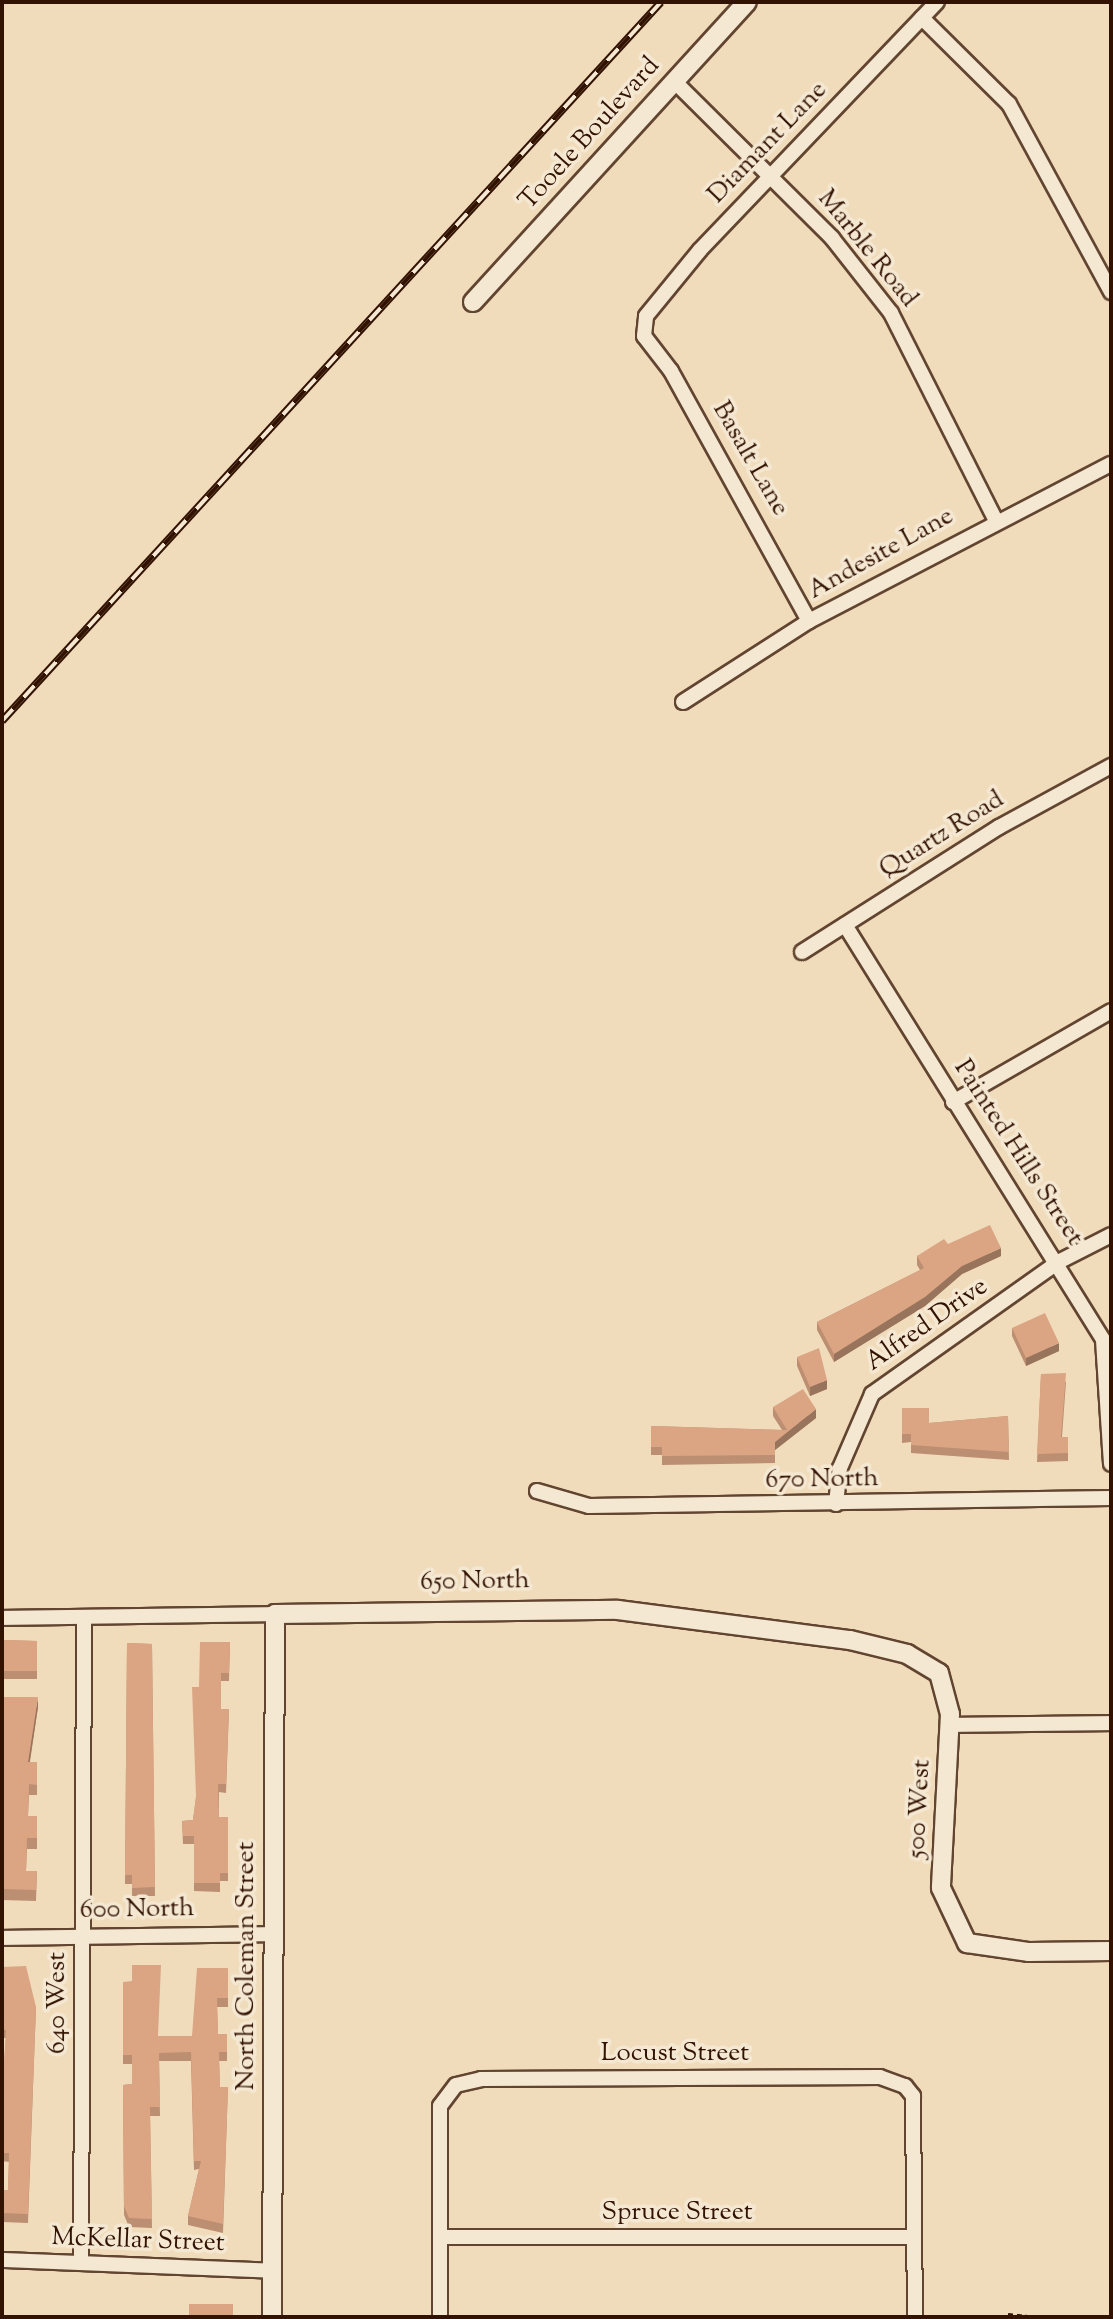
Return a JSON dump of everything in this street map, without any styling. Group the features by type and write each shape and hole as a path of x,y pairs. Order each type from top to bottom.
{"street":[{"name":"Tooele Boulevard","path":"473,302 747,2"},
{"name":"Diamant Lane","path":"645,326 646,316 700,250 937,2"},
{"path":"922,18 1009,104 1111,292"},
{"name":"Marble Road","path":"674,81 772,176 891,313 995,519"},
{"name":"Basalt Lane","path":"645,326 644,336 671,371 809,621"},
{"name":"Andesite Lane","path":"683,702 809,621 995,519 1111,464"},
{"name":"Quartz Road","path":"802,952 1009,821 1111,766"},
{"name":"Painted Hills Street","path":"845,925 953,1102 1060,1261 1103,1340 1111,1464"},
{"path":"953,1102 1111,1011"},
{"name":"Alfred Drive","path":"836,1504 839,1468 872,1394 1060,1261 1111,1235"},
{"name":"670 North","path":"537,1491 589,1506 1111,1498"},
{"name":"650 North","path":"2,1618 512,1607 630,1612 861,1642 907,1654 939,1673"},
{"name":"North Coleman Street","path":"272,2317 275,1614"},
{"name":"640 West","path":"81,2263 84,1617"},
{"name":"500 West","path":"939,1673 950,1725 941,1888 967,1943 1029,1952 1111,1951"},
{"path":"950,1725 1111,1723"},
{"name":"600 North","path":"2,1938 274,1934"},
{"name":"Locust Street","path":"440,2237 439,2120 446,2093 481,2079 880,2077 905,2085 914,2110 914,2237"},
{"path":"440,2237 440,2317"},
{"name":"Spruce Street","path":"440,2237 914,2237"},
{"path":"914,2237 915,2317"},
{"name":"McKellar Street","path":"2,2260 272,2270"}],"path":[{"path":"1008,2315 1028,2317"}],"building":[{"path":"990,1225 1001,1248 962,1266 925,1297 834,1354 817,1322 924,1268 917,1256 944,1239 948,1244"},
{"path":"1045,1313 1059,1343 1026,1358 1012,1328"},
{"path":"819,1348 827,1380 810,1387 797,1357"},
{"path":"1066,1373 1061,1437 1068,1437 1068,1453 1037,1454 1041,1374"},
{"path":"803,1389 816,1409 775,1442 775,1455 662,1456 662,1447 651,1447 651,1426 787,1430 773,1407"},
{"path":"902,1408 929,1408 929,1423 1008,1416 1009,1452 911,1445 911,1434 902,1434"},
{"path":"2,1640 37,1641 37,1671 2,1671"},
{"path":"200,1642 230,1642 229,1673 221,1673 221,1709 229,1709 226,1784 218,1784 219,1817 228,1817 228,1873 220,1873 220,1883 194,1883 194,1836 183,1836 182,1821 193,1820 196,1796 192,1687 199,1687"},
{"path":"127,1643 152,1644 155,1887 132,1888 132,1875 125,1875"},
{"path":"2,1697 38,1697 28,1762 37,1762 37,1785 29,1784 28,1816 37,1816 37,1838 27,1838 26,1871 37,1871 36,1890 2,1889"},
{"path":"132,1965 161,1965 158,2036 192,2036 197,1968 228,1968 228,1998 217,1998 218,2034 227,2034 227,2052 219,2052 220,2087 228,2087 223,2224 188,2216 201,2161 194,2161 191,2052 159,2053 160,2107 150,2107 152,2219 129,2218 124,2206 123,2085 132,2084 132,2055 123,2055 123,1982 132,1981"},
{"path":"26,1966 36,2007 28,2214 2,2213 2,2190 8,2190 9,2153 2,2153 6,2030 2,2030 2,1967"},
{"path":"189,2304 233,2304 233,2317 189,2317"}],"railway":[{"path":"2,721 661,2"}]}
